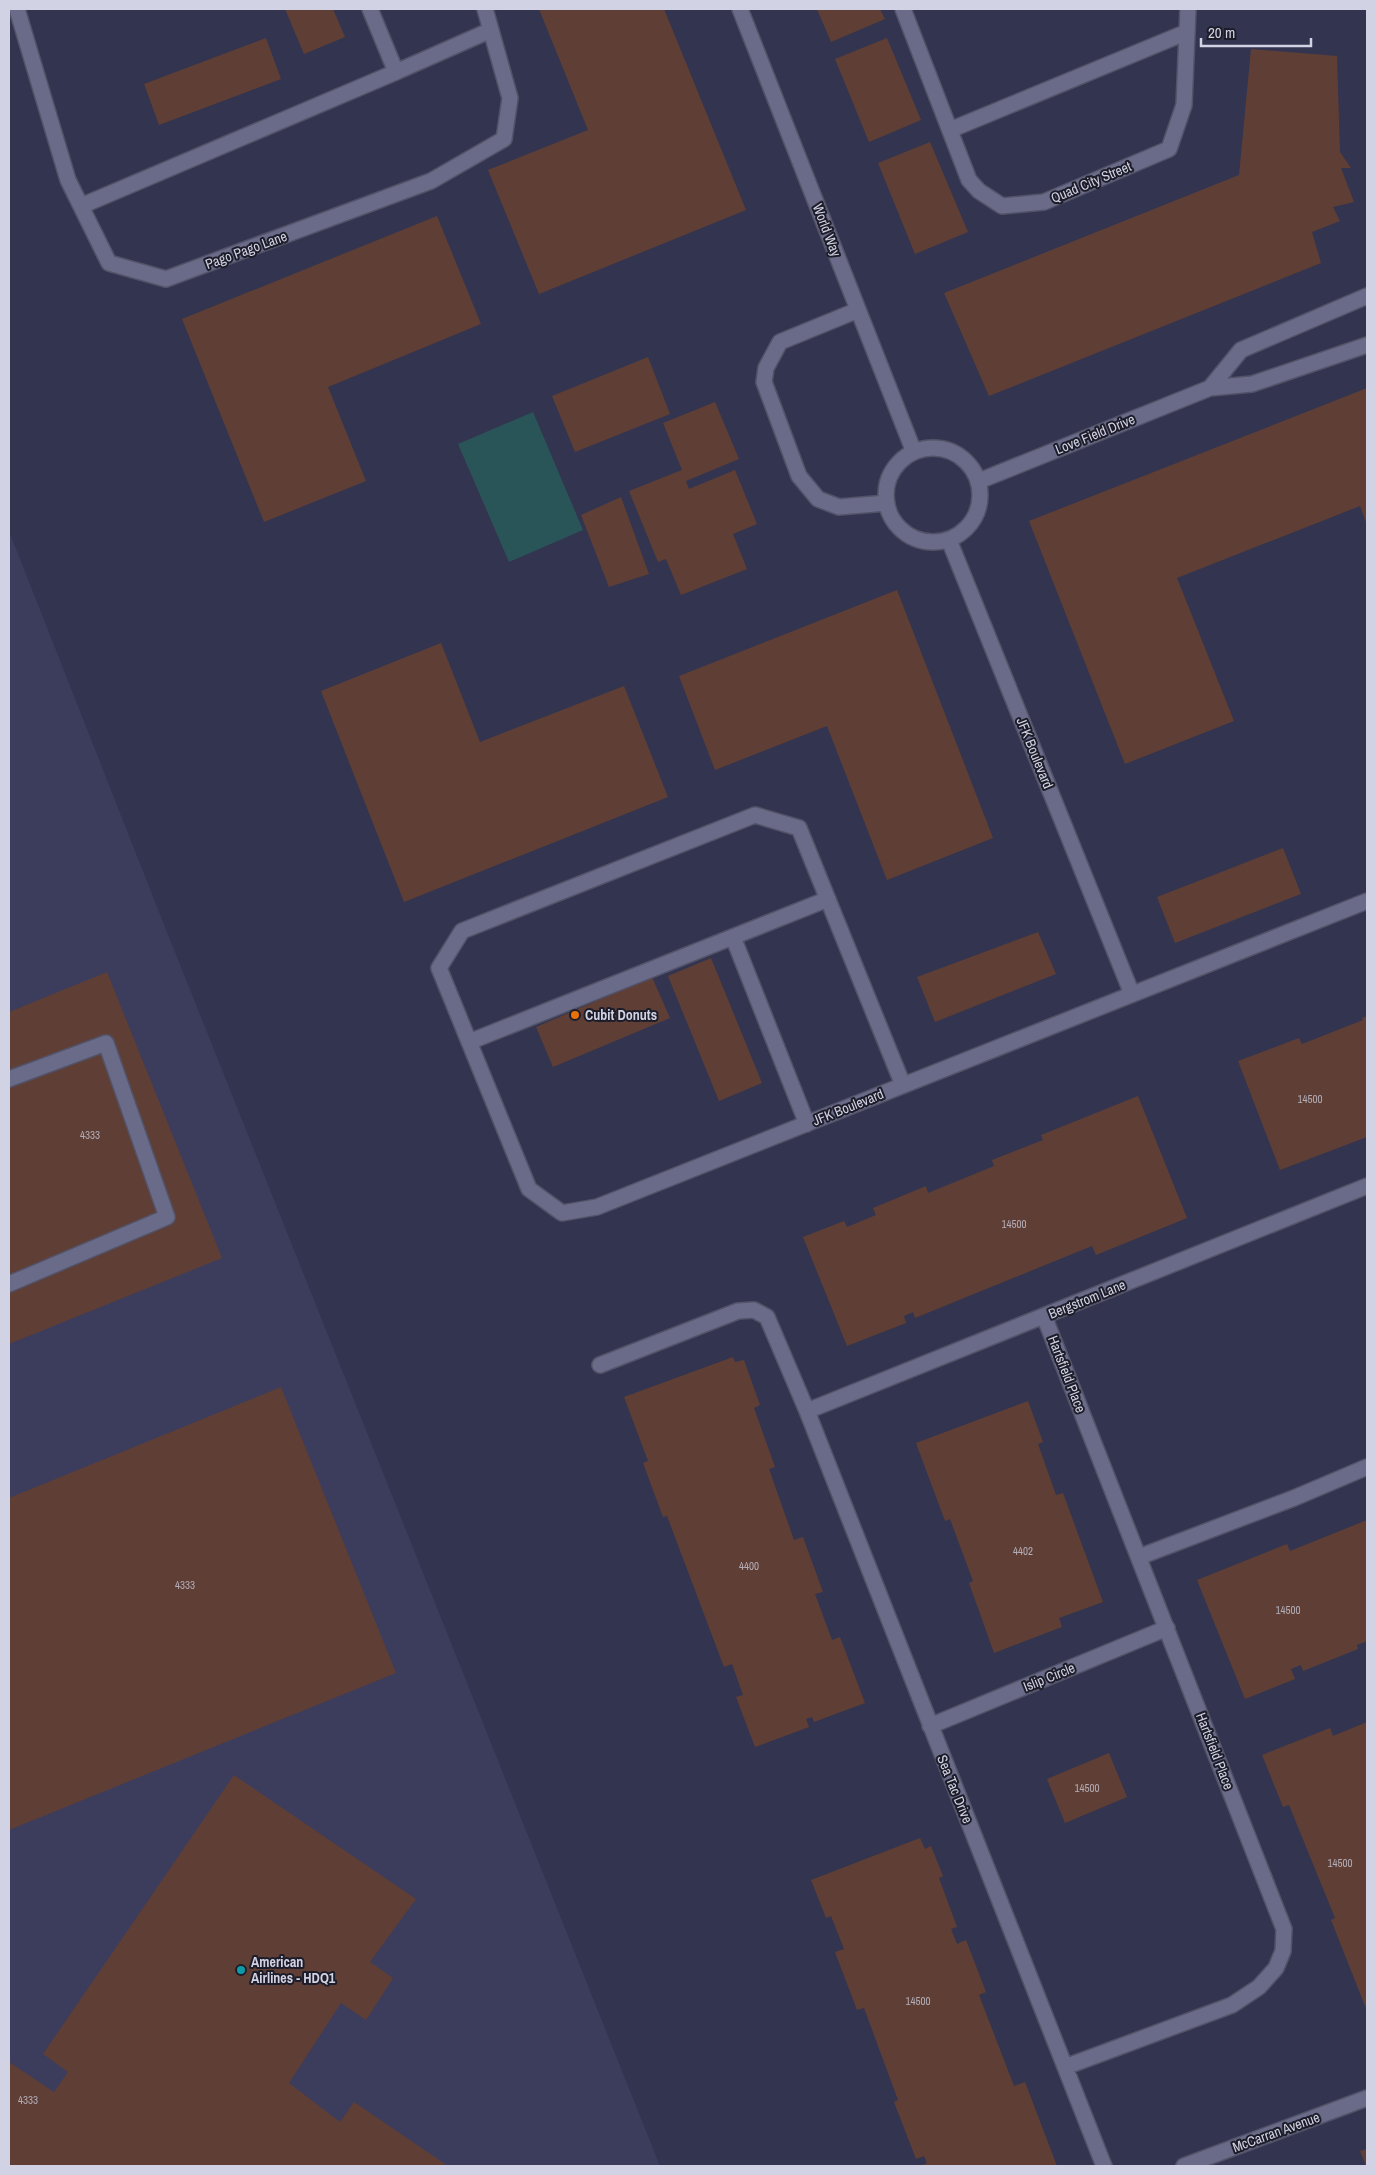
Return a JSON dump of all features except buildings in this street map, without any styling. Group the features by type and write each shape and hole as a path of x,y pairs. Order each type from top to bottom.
{"lane":[{"name":"Pago Pago Lane","path":"17,9 68,180 109,263 166,279 431,181 504,139 510,98 485,9"},
{"path":"370,9 396,72"},
{"name":"World Way","path":"740,9 914,452"},
{"name":"Quad City Street","path":"903,9 969,180 979,190 1002,206 1044,202 1169,150 1184,105 1188,9"},
{"path":"81,206 491,30"},
{"path":"950,130 1187,32"},
{"name":"Love Field Drive","path":"1210,388 1241,350 1367,296"},
{"path":"858,310 780,342 766,368 764,382 799,476 818,499 839,507 887,503"},
{"name":"Love Field Drive","path":"979,481 1210,388 1252,384 1367,345"},
{"path":"940,448 965,459 979,481 980,505 969,526 949,540 929,542 909,536 894,522 887,503 887,482 897,464 914,452 940,448"},
{"name":"JFK Boulevard","path":"949,540 1132,994"},
{"path":"828,899 469,1042 439,968 462,931 755,815 799,828 828,899 903,1085"},
{"name":"JFK Boulevard","path":"469,1042 529,1189 562,1213 597,1207 1367,901"},
{"path":"733,937 807,1124"},
{"path":"9,1079 106,1043 167,1217 9,1284"},
{"name":"Bergstrom Lane","path":"807,1411 1367,1186"},
{"name":"Sea Tac Drive","path":"600,1365 738,1311 754,1310 766,1318 807,1411 1104,2166"},
{"name":"Hartsfield Place","path":"1044,1316 1284,1929 1283,1950 1276,1968 1259,1987 1232,2005 1065,2067"},
{"path":"1139,1557 1294,1498 1367,1467"},
{"name":"Islip Circle","path":"930,1726 1167,1628"},
{"name":"McCarran Avenue","path":"1184,2166 1367,2098"}],"shaded area":[{"path":"533,412 583,530 509,562 458,444"},
{"path":"9,531 161,917 660,2166 9,2166"}],"place":[{"name":"Cubit Donuts","path":"575,1015"},
{"name":"American Airlines - HDQ1","path":"241,1970"}]}
